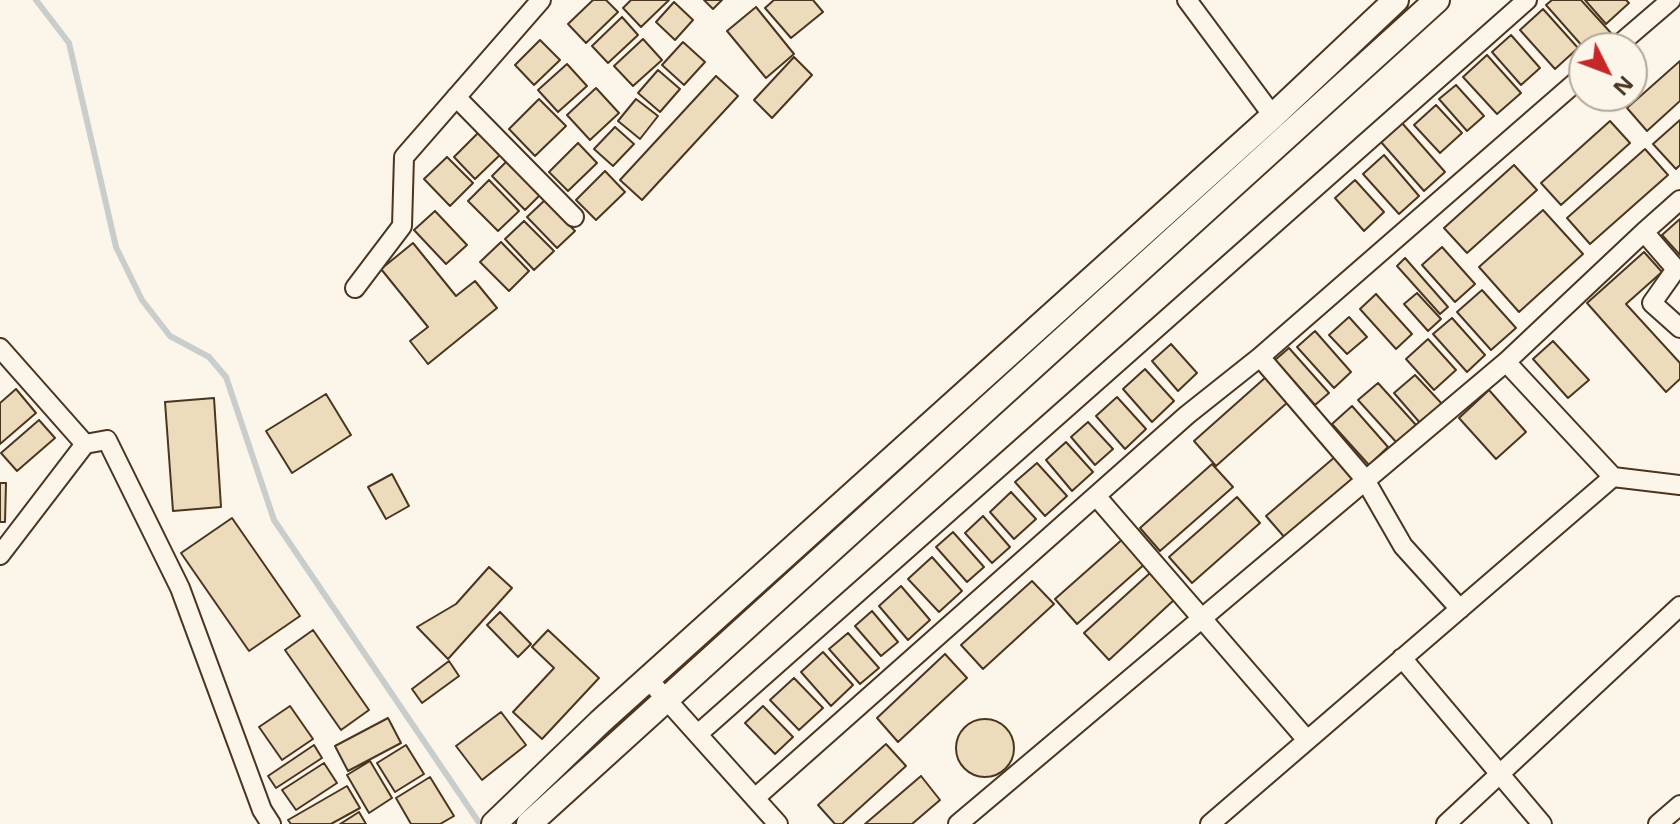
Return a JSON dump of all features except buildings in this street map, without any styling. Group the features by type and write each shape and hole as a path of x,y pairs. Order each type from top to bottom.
{"street":[{"path":"355,288 402,226 404,157 541,0"},
{"path":"1187,0 1273,116"},
{"path":"494,824 648,679 1273,116 1396,0"},
{"path":"529,824 1437,0"},
{"path":"698,734 1527,0"},
{"path":"1634,32 1671,0"},
{"path":"755,798 1096,496 1568,89"},
{"path":"456,97 574,217"},
{"path":"958,824 1364,478 1506,362 1680,200"},
{"path":"1644,232 1676,269 1652,303 1680,328"},
{"path":"0,348 85,444"},
{"path":"1260,357 1364,478 1403,546 1460,609"},
{"path":"1506,362 1613,477 1680,485"},
{"path":"0,555 85,444 107,440 180,588 262,810 271,824"},
{"path":"1210,824 1233,817 1307,740 1613,477"},
{"path":"1096,496 1307,740"},
{"path":"1446,824 1680,606"},
{"path":"1402,658 1542,824"},
{"path":"648,679 778,824"},
{"path":"1658,824 1680,805"}],"waterway":[{"path":"36,0 69,43 116,247 142,300 170,336 209,357 226,377 274,520 480,824"}]}
